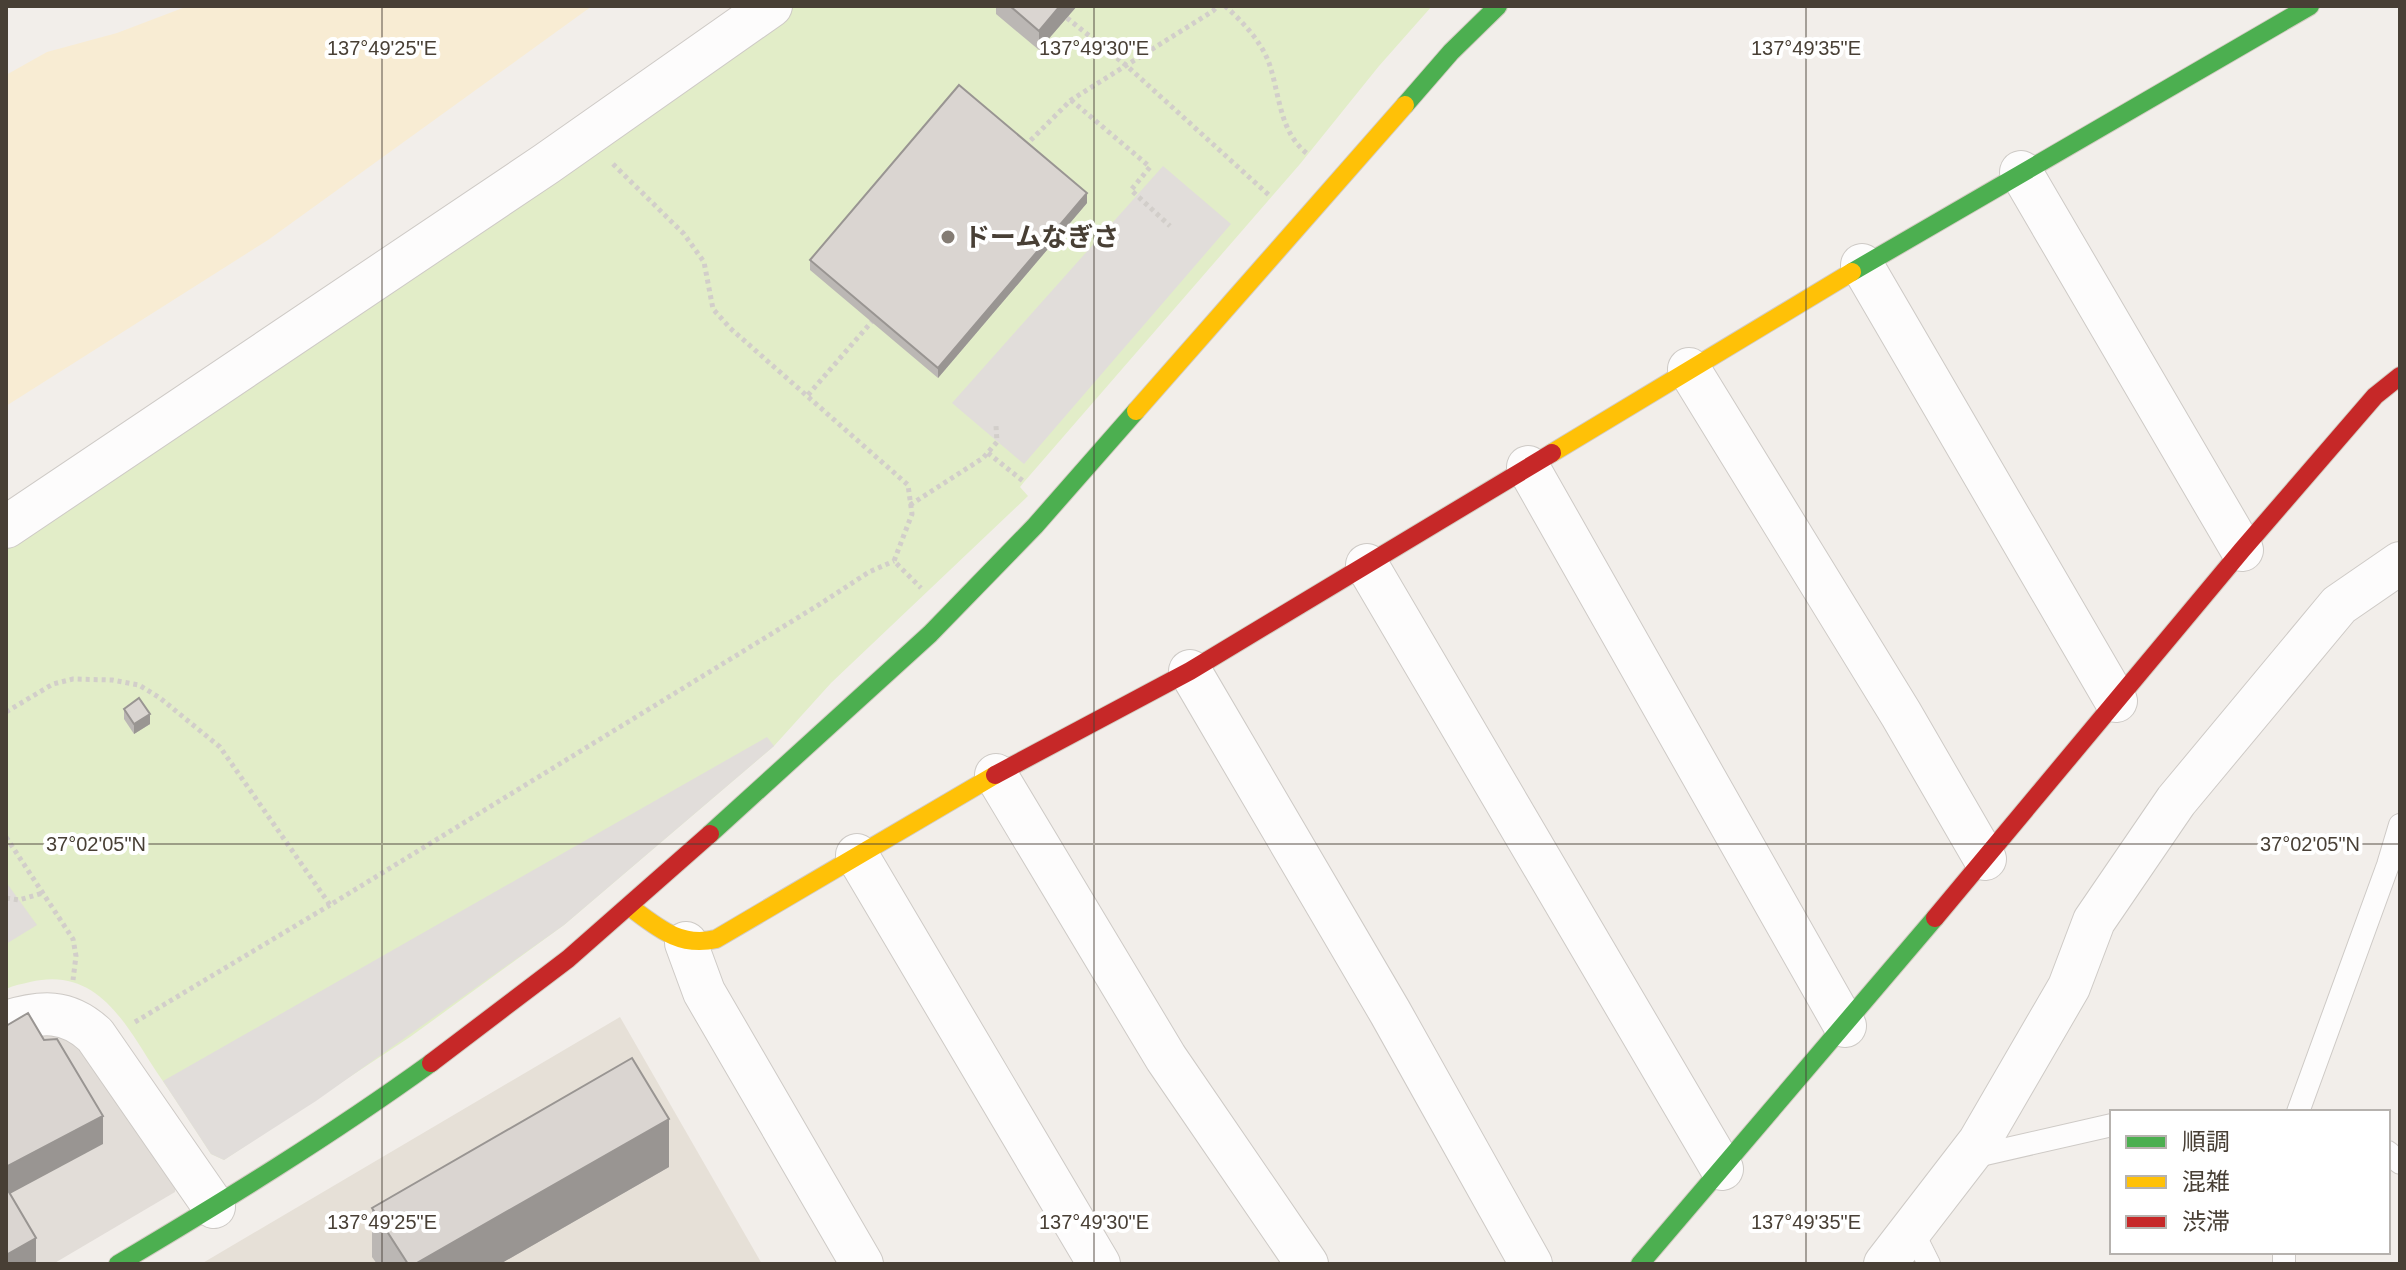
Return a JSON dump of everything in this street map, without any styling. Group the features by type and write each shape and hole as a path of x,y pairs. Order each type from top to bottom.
{"street":[{"path":"6,527 585,137 771,6"},
{"path":"118,1264 214,1207 349,1120 452,1048 630,907 950,615 1035,526 1150,397 1451,52 1498,6"},
{"path":"630,907 686,943 702,944 716,939 996,775 1190,671 1862,265 2310,6"},
{"path":"2021,172 2242,550"},
{"path":"1862,265 2116,701"},
{"path":"1689,369 1901,714 1985,859"},
{"path":"1640,1264 1845,1026 2242,550 2375,396 2400,376"},
{"path":"1528,467 1845,1026"},
{"path":"1885,1264 1920,1246 1966,1158 1979,1142 2069,987 2094,921 2176,801 2339,605 2400,563"},
{"path":"1367,565 1722,1169"},
{"path":"1190,671 1390,1012 1531,1264"},
{"path":"996,775 1166,1058 1307,1264"},
{"path":"857,855 1099,1264"},
{"path":"686,943 704,992 862,1264"},
{"path":"6,1022 52,1014 82,1022 95,1035 214,1207"}],"lane":[{"path":"2301,1110 2400,825"},
{"path":"1966,1158 2110,1125"}],"path":[{"path":"1022,150 1071,100 1217,6"},
{"path":"1225,6 1259,45 1269,63 1280,111 1302,150 1313,158"},
{"path":"1067,18 1127,66 1274,201"},
{"path":"1071,100 1150,167 1131,190 1170,226"},
{"path":"122,1030 869,572 894,561 912,514 908,485 730,328 713,309 704,262 684,234 585,137"},
{"path":"808,395 879,313"},
{"path":"910,505 988,453 997,442 996,426"},
{"path":"988,453 1024,482"},
{"path":"894,561 925,591"},
{"path":"6,712 43,689 73,679 112,680 139,685 160,698 220,747 330,905"},
{"path":"6,837 73,939 76,956 72,989"},
{"path":"6,898 19,900 43,893"}],"shaded area":[{"path":"1163,166 1231,224 1024,464 952,403"},
{"path":"767,737 774,746 564,925 316,1101 224,1160 211,1154 163,1081"},
{"path":"6,882 37,925 6,944"},
{"path":"620,1017 762,1264 201,1264"},
{"path":"24,1028 80,1040 176,1183 175,1192 53,1264 6,1264 6,1035"}],"green space":[{"path":"792,6 1432,6 1300,164 1024,482 1020,487 1028,496 831,683 774,746 564,925 410,1037 224,1160 211,1154 133,1035 106,1002 74,982 53,979 6,989 6,548 430,263"}],"sand":[{"path":"188,6 592,6 268,240 6,406 6,75 47,52 117,33"}],"building":[{"path":"1010,6 1060,6 1039,31"},
{"name":"ドームなぎさ","path":"959,85 1087,193 938,368 810,260"},
{"path":"139,698 150,714 134,724 124,709"},
{"path":"28,1013 44,1040 57,1039 103,1116 6,1167 6,1026"},
{"path":"632,1058 669,1119 415,1264 408,1264 372,1208"},
{"path":"6,1187 36,1238 6,1255"}],"traffic: fast":[{"path":"1405,105 1451,52 1498,6"},
{"path":"1852,272 2310,6"},
{"path":"710,834 930,634 1035,526 1136,411"},
{"path":"1640,1264 1935,918"},
{"path":"118,1264 276,1167 431,1063"}],"traffic: slow":[{"path":"1136,411 1405,105"},
{"path":"1552,453 1852,272"},
{"path":"630,907 680,938 691,941 716,939 995,775"}],"traffic: jam":[{"path":"1935,918 2242,550 2375,396 2400,376"},
{"path":"995,775 1190,671 1552,453"},
{"path":"431,1063 568,959 710,834"}],"place":[{"name":"ドームなぎさ","path":"948,237"}]}
